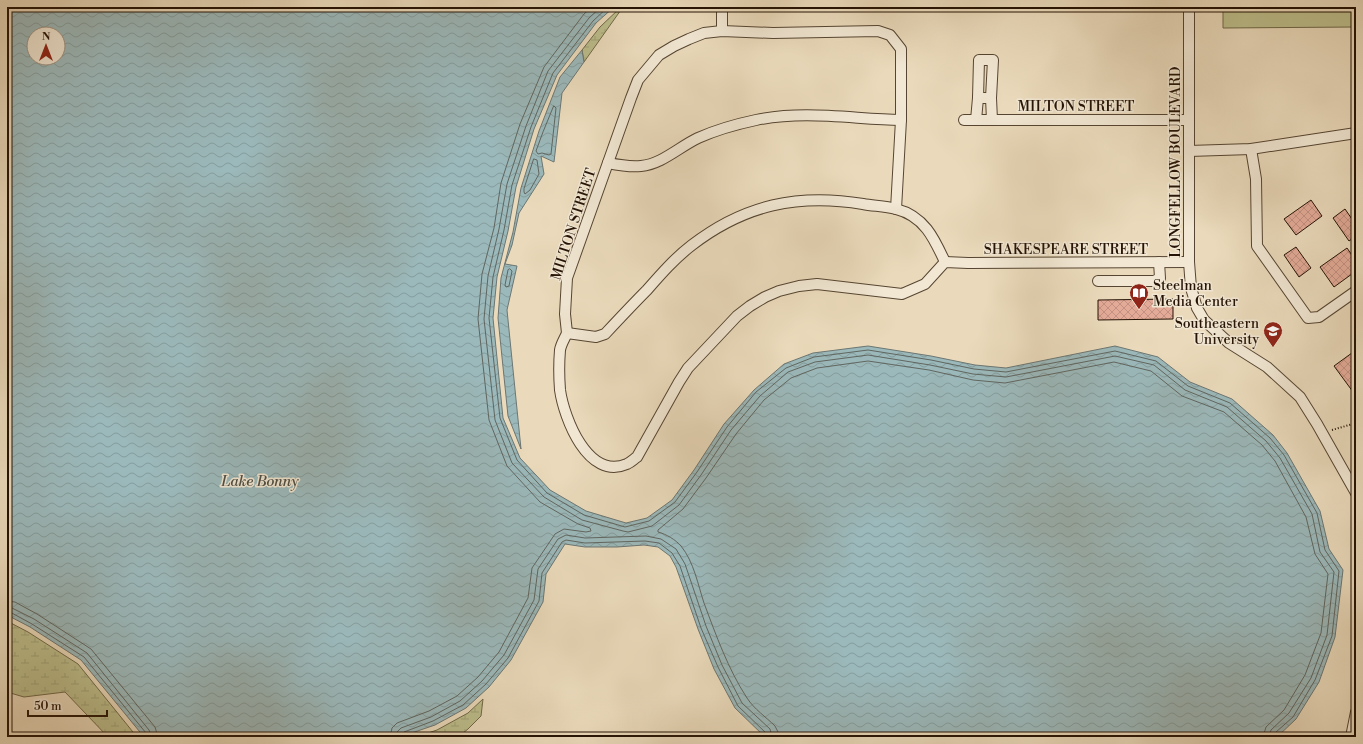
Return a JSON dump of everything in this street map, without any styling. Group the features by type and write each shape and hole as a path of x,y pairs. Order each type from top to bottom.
{"street":[{"path":"722,7 722,30"},
{"name":"LONGFELLOW BOULEVARD","path":"1189,7 1188,262 1191,288 1197,308 1204,320 1229,342 1267,367 1300,398 1317,424 1356,493"},
{"path":"608,163 638,80 659,55 674,46 704,33 722,30 772,33 878,31 890,35 901,49 901,120 896,209"},
{"path":"976,120 979,60 993,60 991,98 992,120"},
{"path":"978,98 991,98"},
{"name":"MILTON STREET","path":"567,333 565,298 567,278 608,163 641,166 667,157 678,149 699,138 756,120 789,116 822,115 901,120"},
{"name":"MILTON STREET","path":"964,120 1189,120"},
{"path":"1189,151 1251,149 1356,133"},
{"path":"1251,149 1256,179 1257,246 1308,318 1319,317 1356,290"},
{"path":"818,199 838,200 896,209 913,215 932,235 944,262 925,284 902,294 817,284 799,286 779,291 765,297 737,316 688,368 637,457 627,464 614,466 602,464 593,459 583,448 571,428 560,390 560,348 567,333 596,337 606,334 674,260 691,245 730,220 765,207 818,199"},
{"name":"SHAKESPEARE STREET","path":"944,262 1188,262"},
{"path":"1098,281 1154,281 1160,278 1159,262"},
{"path":"1351,737 1356,712"}],"path":[{"path":"1332,430 1356,423"}],"green space":[{"path":"621,7 623,7 584,62 582,50 600,27"},
{"path":"1223,7 1356,7 1356,27 1223,28"},
{"path":"7,621 28,632 78,664 137,737 108,737 65,692 24,697 7,692"},
{"path":"483,699 481,716 458,737 416,737 437,730 468,713"}],"water":[{"name":"Lake Bonny","path":"7,7 614,7 596,23 557,75 534,129 516,187 508,231 497,277 493,318 503,418 520,458 550,490 586,511 626,523 647,518 672,500 694,470 724,424 754,390 784,364 813,353 868,346 975,365 1006,368 1115,346 1158,357 1190,382 1232,399 1273,435 1287,453 1320,511 1329,549 1343,570 1335,637 1319,682 1296,719 1277,737 765,737 735,708 714,669 676,567 670,556 658,547 644,545 585,547 565,544 546,574 543,602 511,660 489,687 466,708 435,725 400,737 144,737 81,660 30,627 7,615"},
{"path":"582,50 584,62 562,93 554,162 541,156 544,174 519,213 512,245 505,264 517,266 507,310 521,449 508,416 498,318 501,278 513,232 521,188 539,131 560,77"}],"building":[{"path":"1311,200 1322,216 1296,235 1284,219"},
{"path":"1345,209 1356,225 1356,236 1349,241 1333,218"},
{"path":"1296,247 1311,268 1299,277 1284,255"},
{"path":"1347,248 1356,261 1356,271 1334,287 1320,267"},
{"path":"1173,299 1173,319 1098,320 1098,300"},
{"path":"1356,350 1356,396 1334,366"}],"place":[{"name":"Steelman Media Center","path":"1139,310"},
{"name":"Southeastern University","path":"1273,348"}]}
